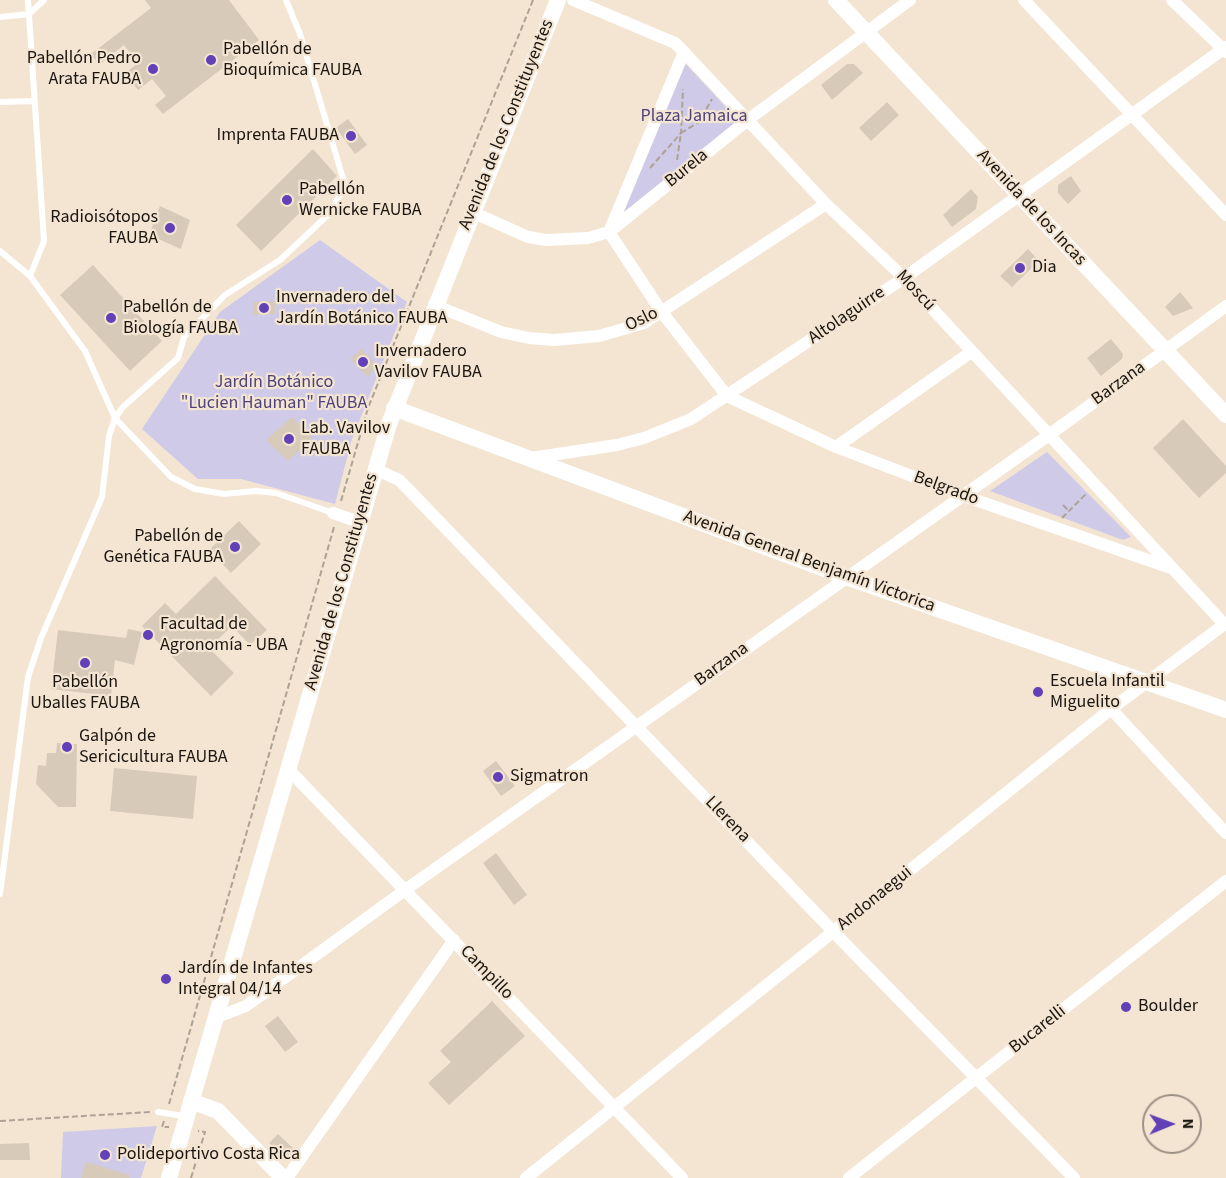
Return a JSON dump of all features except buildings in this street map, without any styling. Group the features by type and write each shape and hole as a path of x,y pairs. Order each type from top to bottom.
{"main road":[{"name":"Avenida de los Constituyentes","path":"169,1178 394,408 558,0"},
{"name":"Avenida de los Incas","path":"836,0 1226,416"},
{"name":"Avenida General Benjamín Victorica","path":"394,408 846,577 1226,710"},
{"path":"187,1115 218,1111 285,1178"}],"street":[{"name":"Moscú","path":"573,0 675,43 720,87 825,204 904,278 1170,568 1225,623"},
{"name":"Burela","path":"472,212 528,237 546,240 588,238 609,232 749,119 910,0"},
{"path":"1024,0 1226,215"},
{"path":"1172,0 1225,49"},
{"name":"Altolaguirre","path":"526,458 595,449 644,438 691,419 904,278 1018,194 1225,49"},
{"path":"684,52 609,232 662,311 727,396"},
{"name":"Oslo","path":"434,304 501,332 554,340 599,336 622,331 644,323 825,204"},
{"name":"Barzana","path":"215,1018 246,1006 405,890 964,496 1226,306"},
{"path":"836,447 971,352"},
{"name":"Belgrado","path":"727,396 836,447 964,496 1170,568"},
{"name":"Llerena","path":"375,469 399,480 408,489 1074,1178"},
{"path":"333,513 359,522"},
{"name":"Andonaegui","path":"526,1178 1111,709 1225,623"},
{"path":"1111,709 1226,833"},
{"name":"Campillo","path":"289,770 682,1178"},
{"name":"Bucarelli","path":"849,1178 1226,881"},
{"path":"285,1178 454,940"}],"lane":[{"path":"28,0 44,241 30,276"},
{"path":"0,17 29,14 44,0"},
{"path":"0,894 28,677 41,638 102,497 109,436 115,418 123,407 178,358 184,337 225,295 279,260 331,212 345,184 300,34 286,0"},
{"path":"0,102 34,101"},
{"path":"0,251 30,276 85,351 115,418 171,477 184,485 224,494 256,491 276,494 333,513"},
{"path":"158,1112 187,1115"}],"path":[{"path":"675,178 681,133 699,122 720,87"},
{"path":"1054,527 1094,485"},
{"path":"1063,505 1069,511"},
{"path":"0,1121 158,1112"},
{"path":"187,1115 205,1132 191,1178"}],"green space":[{"name":"Plaza Jamaica","path":"683,61 739,121 618,217"},
{"name":"Jardín Botánico \"Lucien Hauman\" FAUBA","path":"320,240 407,302 352,439 335,504 241,479 198,479 142,429 220,312"},
{"path":"1047,452 1131,537 1123,540 990,491"},
{"name":"Polideportivo Costa Rica","path":"157,1126 141,1178 61,1178 63,1132"}],"place":[{"name":"Pabellón de Bioquímica FAUBA","path":"211,60"},
{"name":"Pabellón Pedro Arata FAUBA","path":"153,69"},
{"name":"Imprenta FAUBA","path":"351,136"},
{"name":"Pabellón Wernicke FAUBA","path":"287,200"},
{"name":"Radioisótopos FAUBA","path":"170,228"},
{"name":"Dia","path":"1020,268"},
{"name":"Invernadero del Jardín Botánico FAUBA","path":"264,308"},
{"name":"Pabellón de Biología FAUBA","path":"111,318"},
{"name":"Invernadero Vavilov FAUBA","path":"363,362"},
{"name":"Lab. Vavilov FAUBA","path":"289,439"},
{"name":"Pabellón de Genética FAUBA","path":"235,547"},
{"name":"Facultad de Agronomía - UBA","path":"148,635"},
{"name":"Pabellón Uballes FAUBA","path":"85,663"},
{"name":"Escuela Infantil Miguelito","path":"1038,692"},
{"name":"Galpón de Sericicultura FAUBA","path":"67,747"},
{"name":"Sigmatron","path":"498,777"},
{"name":"Jardín de Infantes Integral 04/14","path":"166,979"},
{"name":"Boulder","path":"1126,1007"},
{"name":"Polideportivo Costa Rica","path":"105,1155"}]}
